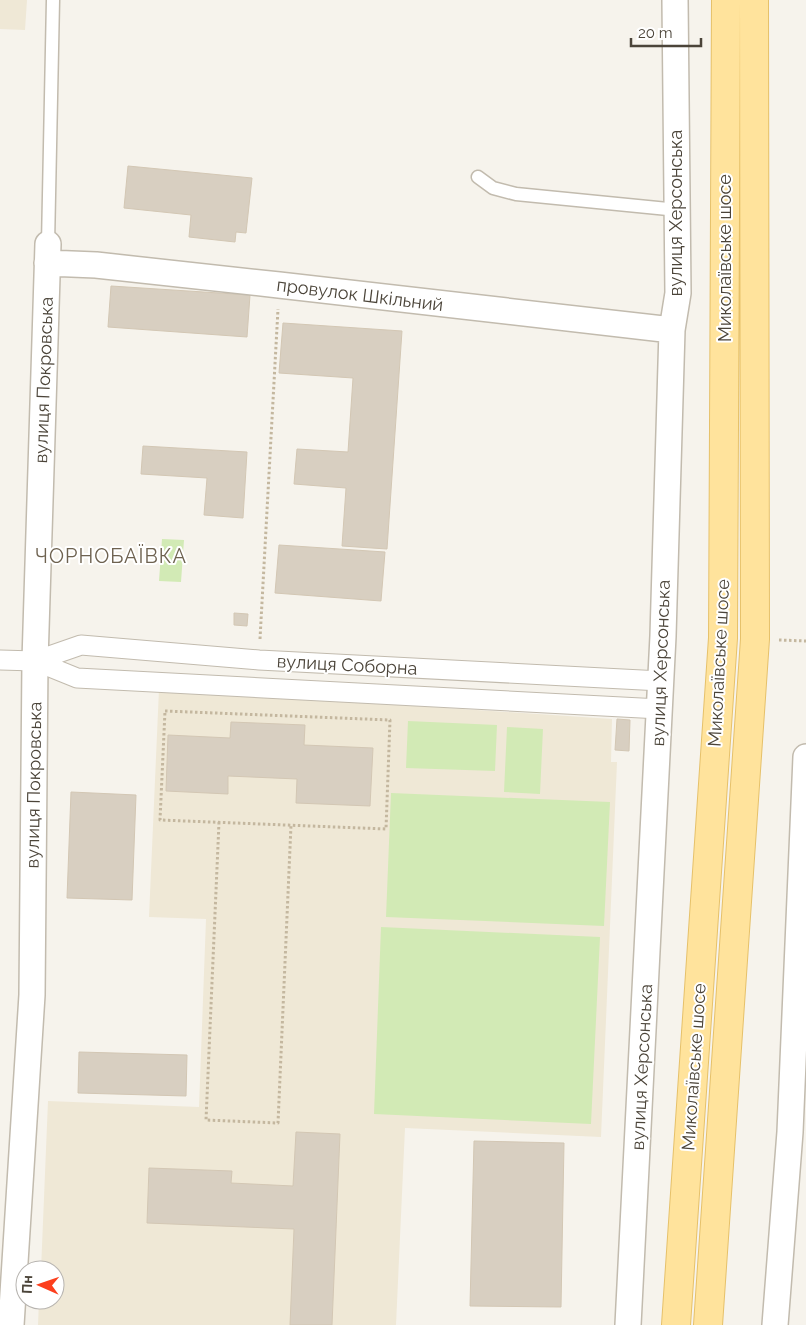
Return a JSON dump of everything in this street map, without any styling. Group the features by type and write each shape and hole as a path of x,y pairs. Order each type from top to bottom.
{"main road":[{"name":"Миколаївське шосе","path":"676,1325 722,638 726,0"},
{"name":"Миколаївське шосе","path":"708,1325 755,639 754,0"}],"street":[{"name":"вулиця Херсонська","path":"628,1325 660,709 672,330 678,293 675,0"},
{"name":"провулок Шкільний","path":"47,253 96,265 672,330"},
{"name":"вулиця Покровська","path":"11,1325 32,996 35,661 47,253"},
{"name":"вулиця Соборна","path":"35,661 81,645 259,660 661,682"},
{"name":"вулиця Соборна","path":"0,660 35,661 77,678 660,709"},
{"path":"775,1325 790,1132 806,757"}],"lane":[{"path":"47,253 53,0"},
{"path":"478,177 493,188 516,194 678,210"}],"path":[{"path":"259,660 280,285"},
{"path":"165,711 390,720 386,829 218,822 160,820 165,711"},
{"path":"218,822 206,1120 251,1122 278,1123 291,825"}],"shaded area":[{"path":"0,0 27,0 25,30 0,29"},
{"path":"159,689 612,719 611,762 617,762 601,1137 405,1128 396,1325 38,1325 39,1310 65,1310 65,1260 41,1260 48,1101 199,1107 206,919 149,917"}],"green space":[{"path":"162,539 184,540 181,582 159,581"},
{"path":"408,721 497,725 495,771 406,768"},
{"path":"507,727 543,729 540,794 504,792"},
{"path":"391,793 610,802 604,926 386,917"},
{"path":"381,927 600,937 591,1124 374,1114"}],"building":[{"path":"128,166 252,178 246,233 236,232 235,242 189,237 191,215 124,208"},
{"path":"111,286 250,295 247,337 108,327"},
{"path":"283,323 402,331 387,549 342,546 346,488 294,484 297,449 348,452 353,378 279,373"},
{"path":"143,446 247,452 243,518 204,515 207,478 141,474"},
{"path":"279,545 385,552 381,601 275,593"},
{"path":"234,613 248,614 247,626 234,625"},
{"path":"617,719 630,720 629,751 615,750"},
{"path":"231,722 305,725 304,745 373,748 370,806 296,803 297,779 228,776 228,794 166,791 168,735 230,738"},
{"path":"71,792 136,795 132,900 67,898"},
{"path":"79,1052 187,1055 186,1096 78,1093"},
{"path":"296,1132 340,1134 332,1325 290,1325 294,1229 147,1223 149,1168 232,1171 231,1183 293,1186"},
{"path":"474,1141 564,1143 561,1307 470,1306"}],"district":[{"name":"ЧОРНОБАЇВКА","path":"111,556"}]}
